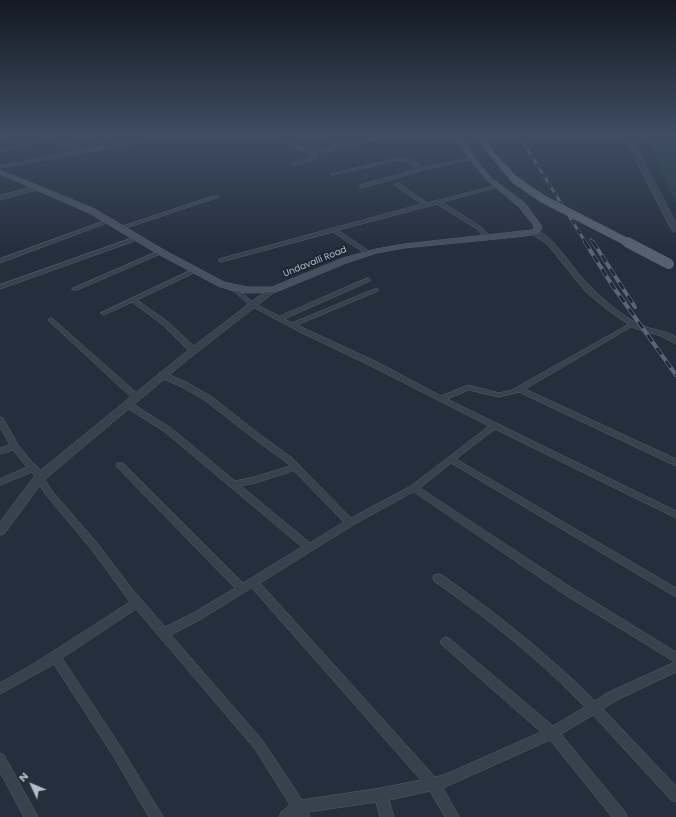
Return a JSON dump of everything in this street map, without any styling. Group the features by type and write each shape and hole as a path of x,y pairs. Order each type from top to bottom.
{"main road":[{"name":"Undavalli Road","path":"6,174 74,203 110,221 161,252 221,284 247,290 273,290 346,260 368,253 404,246 517,236 535,232"},
{"path":"485,174 496,186 522,205 538,228 535,232"},
{"path":"510,174 515,180 543,199 673,266"}],"street":[{"path":"362,186 404,174"},
{"path":"647,174 676,230"},
{"path":"398,185 427,205"},
{"path":"221,260 496,186"},
{"path":"0,198 37,188"},
{"path":"121,228 216,197"},
{"path":"438,202 479,228 488,238"},
{"path":"0,261 110,221"},
{"path":"334,230 368,253"},
{"path":"535,232 545,237 583,284 633,324 644,329 668,334 676,341"},
{"path":"0,287 138,238"},
{"path":"75,288 161,252"},
{"path":"104,313 196,270"},
{"path":"280,318 368,280"},
{"path":"233,288 253,305 304,332 374,364 441,399 674,510"},
{"path":"0,531 37,472 273,290"},
{"path":"292,325 376,290"},
{"path":"133,300 156,314 179,333 194,351"},
{"path":"50,320 136,397"},
{"path":"441,399 468,387 499,395 514,392 633,324"},
{"path":"162,375 209,398 260,439 288,459 350,523"},
{"path":"519,389 676,463"},
{"path":"127,404 168,430 310,548"},
{"path":"0,420 15,446 37,472 49,494 94,547 137,603 259,745 301,812"},
{"path":"164,634 199,615 241,588 350,523 414,488 495,425"},
{"path":"0,452 15,446"},
{"path":"450,459 676,593"},
{"path":"120,465 241,588"},
{"path":"234,484 255,480 297,467"},
{"path":"0,482 37,472"},
{"path":"414,488 571,593 676,658"},
{"path":"438,578 470,601 556,671 676,795"},
{"path":"252,582 305,639 433,784 452,817"},
{"path":"0,690 137,603"},
{"path":"446,642 552,734 620,817"},
{"path":"55,656 118,753 156,817"},
{"path":"286,817 301,812 446,781 552,734 613,696 676,667"},
{"path":"0,759 31,817"},
{"path":"381,795 386,817"}],"green space":[{"path":"662,174 676,174 676,203"}],"railway":[{"path":"543,174 586,243"},
{"path":"585,242 612,285 676,375"},
{"path":"593,242 635,307"}]}
